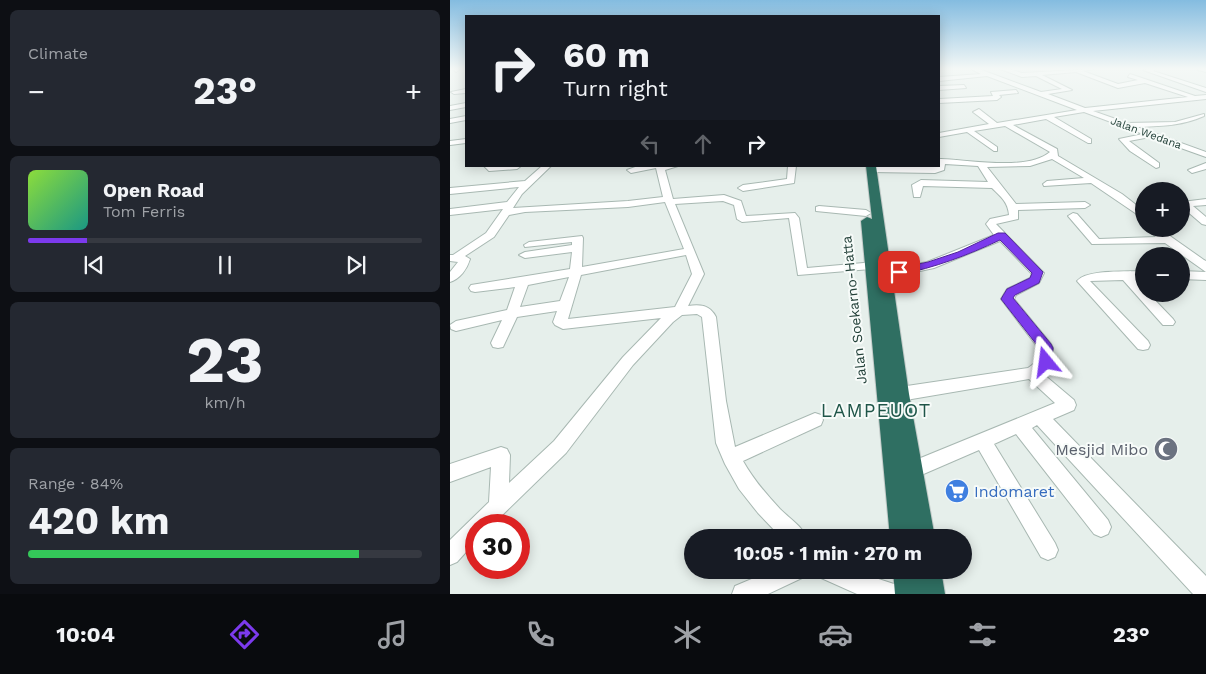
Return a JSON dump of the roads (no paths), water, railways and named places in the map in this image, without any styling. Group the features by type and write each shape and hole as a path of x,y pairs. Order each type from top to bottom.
{"highway":[{"name":"Jalan Soekarno-Hatta","path":"868,167 866,213 900,394 922,529"},
{"name":"Jalan Soekarno-Hatta","path":"868,167 901,529"},
{"path":"907,579 908,594"},
{"path":"930,579 932,594"}],"street":[{"path":"940,98 998,97"},
{"name":"Jalan Wedana","path":"1054,97 1125,126 1206,155"},
{"path":"1193,97 1197,98"},
{"path":"940,135 1109,106 1206,97"},
{"path":"450,108 465,105"},
{"path":"1031,109 1088,141"},
{"path":"979,111 976,112 995,125"},
{"path":"1125,126 1143,123 1175,124 1189,121 1202,115"},
{"path":"450,121 465,118"},
{"path":"868,167 935,170 941,168 941,157 981,164 1016,164 1042,160 1056,154 1054,151 1005,123"},
{"path":"968,130 994,149"},
{"path":"1152,135 1123,139 1156,165"},
{"path":"450,143 465,141"},
{"path":"1193,150 1206,148"},
{"path":"1053,156 1094,180 1135,208"},
{"path":"900,394 1032,373 1046,362 1046,348 1006,299 1011,292 1035,280 1038,272 994,230 991,224 994,221 1014,217 1014,207 1006,194 994,185 981,164"},
{"path":"1192,170 1206,166"},
{"path":"488,167 502,167"},
{"path":"453,258 490,235 519,192 546,167"},
{"path":"490,514 560,447 628,361 668,319 679,311 698,274 669,201 659,167 631,170"},
{"path":"743,188 791,181 792,167"},
{"path":"1047,184 1094,180"},
{"path":"450,191 528,184"},
{"path":"917,195 917,185 921,184 994,185"},
{"path":"450,212 724,198 738,203 742,219 791,215 794,218 802,272 877,270 930,265 961,254 1001,236"},
{"path":"1206,202 1185,204 1206,222"},
{"path":"1014,207 1085,204"},
{"path":"819,209 866,213"},
{"path":"1073,216 1096,242 1164,240"},
{"path":"1161,237 1182,248 1206,268"},
{"path":"527,250 578,238 576,273 560,322 563,324 699,309 707,313 725,442 748,486 786,529"},
{"path":"475,288 576,273 690,251"},
{"path":"450,278 461,268 464,259 453,258"},
{"path":"1124,275 1168,322"},
{"path":"1135,275 1092,277 1085,278 1083,281 1142,345"},
{"path":"1190,275 1206,276"},
{"path":"498,343 512,313 523,282"},
{"path":"456,326 512,313 565,305"},
{"path":"912,470 984,442 1068,405 1032,373"},
{"path":"1040,417 1200,587"},
{"path":"732,458 815,420"},
{"path":"1020,426 1101,527"},
{"path":"984,442 1048,550"},
{"path":"450,473 501,455 498,507"},
{"path":"450,555 465,539"},
{"path":"743,594 777,579"},
{"path":"847,579 866,587 892,594"}],"place":[{"name":"Mesjid Mibo","path":"1166,449"},
{"name":"Indomaret","path":"957,491"}],"district":[{"name":"LAMPEUOT","path":"876,410"}]}
